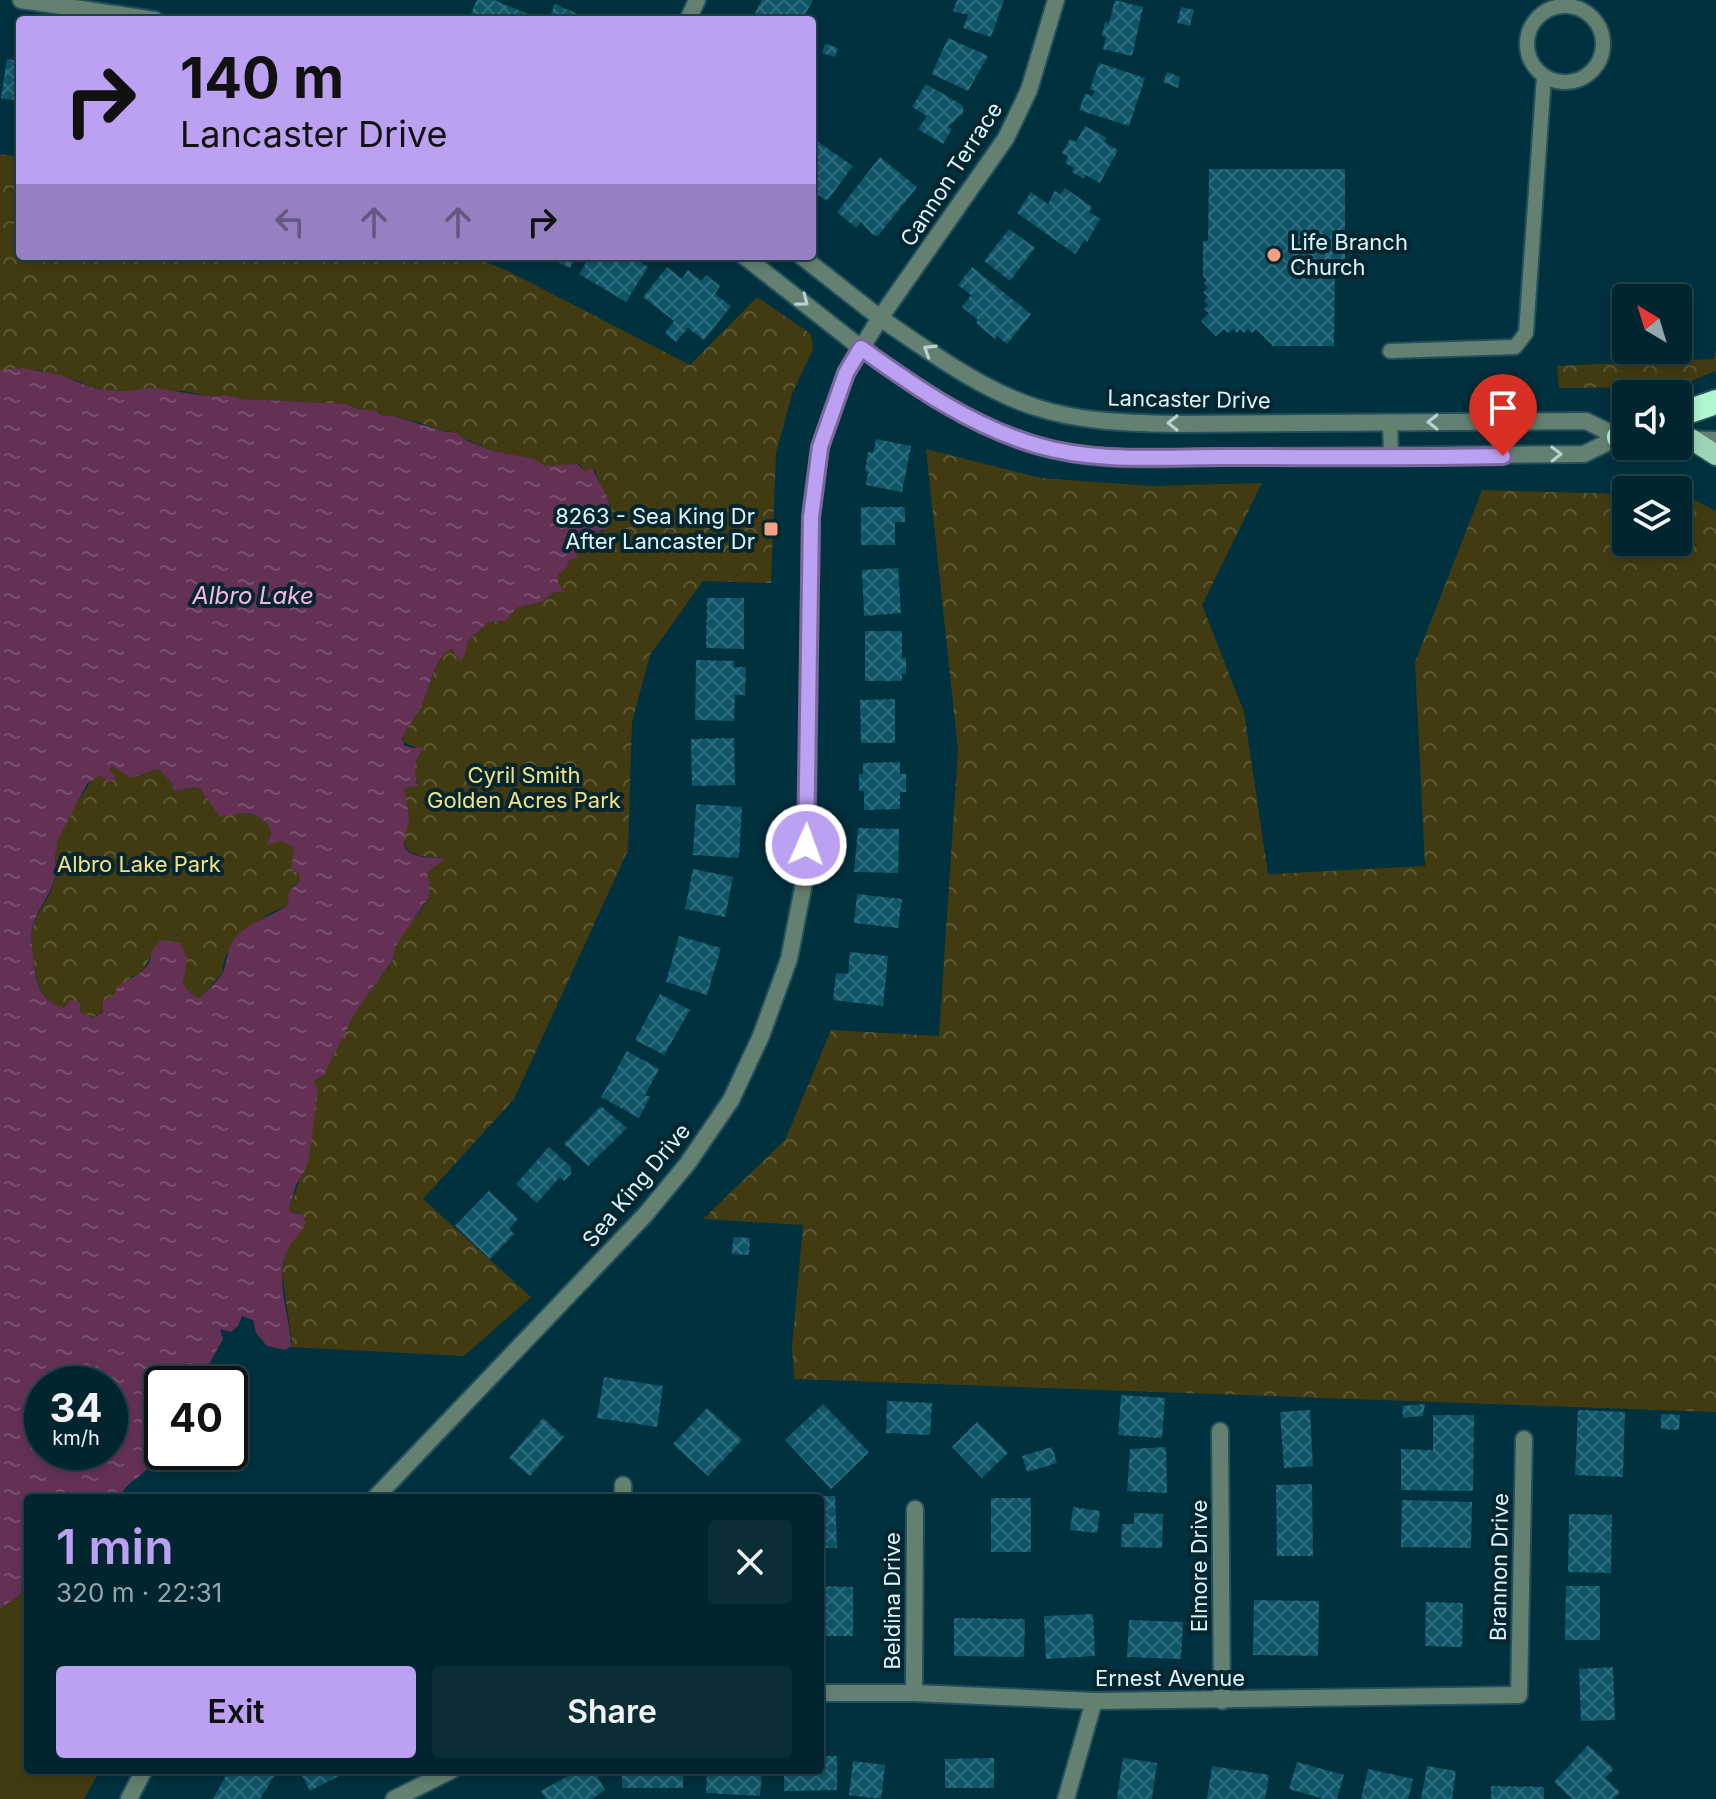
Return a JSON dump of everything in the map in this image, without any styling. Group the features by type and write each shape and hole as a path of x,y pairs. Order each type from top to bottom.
{"highway":[{"path":"1692,410 1716,402"}],"main road":[{"path":"1692,443 1716,455"}],"street":[{"path":"21,0 128,16"},
{"name":"Cannon Terrace","path":"880,318 1006,138 1029,90 1056,0"},
{"name":"Lancaster Drive","path":"749,260 861,348 965,417 1000,433 1051,449 1120,457 1391,457 1584,454 1612,441"},
{"name":"Lancaster Drive","path":"806,260 880,318 992,389 1034,407 1079,418 1175,424 1586,421 1612,431"},
{"name":"Sea King Drive","path":"379,1494 645,1215 688,1163 731,1100 761,1036 789,959 803,888 807,824 811,517 820,447 846,373 880,318"},
{"path":"1692,439 1716,440"},
{"name":"Elmore Drive","path":"1220,1431 1222,1701"},
{"name":"Brannon Drive","path":"1519,1695 1524,1439"},
{"name":"Beldina Drive","path":"914,1693 915,1509"},
{"name":"Ernest Avenue","path":"824,1693 914,1693 1094,1701 1519,1695"},
{"path":"1066,1799 1094,1701"},
{"path":"129,1799 142,1774"},
{"path":"394,1799 444,1774"}],"lane":[{"path":"1546,5 1571,6 1584,10 1594,18 1604,41 1603,54 1590,74 1567,82 1544,76 1529,57 1529,31 1546,5"},
{"path":"1390,351 1515,347 1526,333 1544,76"},
{"path":"1390,422 1391,457"}],"green space":[{"name":"Cyril Smith Golden Acres Park","path":"0,154 16,156 16,260 481,260 690,365 757,297 811,334 813,349 792,394 776,453 771,583 703,581 650,655 632,722 628,850 514,1099 423,1199 531,1297 464,1356 290,1347 292,1342 282,1273 299,1213 289,1209 310,1153 309,1139 318,1091 314,1081 320,1078 355,1013 394,958 396,945 427,900 427,873 443,858 412,853 405,844 404,835 409,819 404,788 414,787 418,783 414,766 423,750 402,742 405,733 420,709 436,667 445,653 451,649 457,654 464,653 468,641 488,622 506,621 516,608 542,602 554,592 563,591 558,575 569,559 578,558 575,543 579,540 582,545 595,544 597,531 604,531 611,505 595,470 586,473 579,464 545,466 492,451 449,431 347,404 241,399 150,388 123,391 95,389 37,370 0,370"},
{"path":"1716,350 1716,371 1692,381 1612,380 1612,388 1559,388 1557,366 1692,364 1692,360 1714,359"},
{"path":"926,449 1041,478 1151,486 1262,483 1202,605 1244,712 1268,874 1425,866 1415,662 1482,490 1612,494 1612,556 1692,556 1692,499 1716,511 1716,1412 794,1379 792,1346 803,1225 703,1219 785,1140 831,1030 939,1036 958,750"},
{"name":"Albro Lake Park","path":"112,766 131,778 158,769 173,784 173,791 200,789 220,816 248,813 259,817 270,828 271,835 266,844 281,841 294,848 293,871 300,873 300,881 295,885 288,905 268,914 235,938 224,960 222,973 200,998 191,994 183,984 185,958 180,944 159,942 142,972 131,977 112,998 103,1001 103,1011 93,1018 80,1012 80,1005 69,1002 62,1008 44,994 36,974 32,935 54,883 56,845 62,832 92,780"},
{"path":"22,1578 24,1774 98,1774 84,1799 0,1799 0,1609 21,1594"}],"water":[{"name":"Albro Lake","path":"22,368 60,375 95,389 123,391 153,388 241,399 347,404 456,433 492,451 534,459 545,466 577,464 586,472 593,469 608,499 610,521 607,529 597,531 595,544 591,547 584,547 579,540 575,543 578,558 569,560 567,567 558,575 558,583 564,592 554,592 542,602 516,608 506,621 488,622 468,641 460,661 452,649 446,653 436,666 420,709 402,739 404,745 423,750 416,763 417,786 404,788 409,819 405,847 416,856 444,859 427,873 430,886 428,898 395,947 393,959 355,1013 323,1076 314,1081 318,1091 309,1157 289,1209 302,1215 306,1222 287,1250 282,1277 291,1345 286,1350 267,1346 256,1333 253,1320 242,1316 231,1332 220,1329 223,1339 208,1366 144,1366 146,1470 121,1494 24,1494 24,1580 22,1578 21,1594 0,1609 0,370","holes":["112,766 131,778 158,769 173,784 173,791 200,789 220,817 242,813 259,817 270,828 271,835 266,845 281,841 294,848 291,869 299,873 300,881 289,892 288,905 246,928 234,939 222,974 200,998 191,994 183,984 187,958 180,943 161,940 152,950 150,962 142,972 118,986 112,998 103,1000 103,1012 93,1018 80,1012 80,1002 71,1000 63,1008 48,999 39,988 32,945 33,925 57,874 57,841 87,784 100,775 109,782 115,780 110,771"]}],"building":[{"path":"477,0 494,0 533,16 470,16"},
{"path":"762,0 813,0 804,16 760,16 755,13"},
{"path":"957,0 1004,0 991,37 963,28 968,15 953,11"},
{"path":"1115,0 1143,7 1132,56 1103,49 1105,22 1109,23"},
{"path":"555,4 582,16 550,16"},
{"path":"1181,7 1194,10 1190,26 1177,23"},
{"path":"948,38 988,56 968,91 932,74"},
{"path":"825,44 838,48 835,57 822,53"},
{"path":"7,59 16,60 16,100 1,98"},
{"path":"1099,63 1145,78 1129,126 1079,110 1085,94 1092,96 1095,91 1090,89"},
{"path":"1167,72 1180,77 1178,88 1163,82"},
{"path":"926,84 962,105 964,112 948,127 952,129 943,144 918,129 927,116 912,107"},
{"path":"1085,126 1107,138 1104,142 1118,150 1100,183 1072,172 1074,168 1065,163 1068,156 1062,153 1070,139 1076,142"},
{"path":"816,140 853,166 827,201 816,193"},
{"path":"880,157 917,187 878,236 861,222 856,228 837,212"},
{"name":"Life Branch Church","path":"1209,169 1345,169 1345,269 1335,270 1334,346 1273,346 1256,329 1252,333 1248,329 1244,333 1240,329 1237,333 1233,329 1228,333 1224,329 1216,336 1201,321 1209,313 1204,309 1208,305 1204,301 1208,297 1203,292 1208,288 1203,276 1203,241 1208,241"},
{"path":"1065,188 1092,207 1089,212 1100,219 1087,242 1085,240 1075,254 1017,213 1031,192 1048,204 1055,191 1060,195"},
{"path":"1009,229 1035,248 1010,281 984,261"},
{"path":"553,260 574,260 570,268"},
{"path":"588,260 637,260 648,267 626,302 579,274"},
{"path":"667,267 682,279 688,270 701,281 706,275 720,286 715,294 731,306 704,340 688,328 676,342 665,333 674,321 643,297"},
{"path":"972,267 1031,314 1007,344 997,336 995,339 962,307 971,295 958,285"},
{"path":"876,439 911,446 902,492 866,485 868,452 873,453"},
{"path":"861,507 905,507 905,522 895,522 895,545 861,545"},
{"path":"898,568 901,613 864,616 862,570"},
{"path":"707,598 744,598 744,649 706,648"},
{"path":"865,631 902,631 902,658 906,658 906,674 902,674 902,681 865,681"},
{"path":"696,660 734,661 734,667 746,667 745,695 735,695 734,721 695,720"},
{"path":"895,699 895,743 861,743 860,700"},
{"path":"734,738 735,785 692,786 691,739"},
{"path":"900,762 900,774 906,774 906,792 900,792 900,809 864,810 864,791 859,791 859,774 863,774 863,763"},
{"path":"696,804 742,807 739,858 693,855"},
{"path":"858,828 899,829 898,873 854,872"},
{"path":"693,869 733,877 725,917 685,909"},
{"path":"857,894 902,899 898,928 854,923"},
{"path":"679,936 721,948 707,995 666,982"},
{"path":"850,952 888,956 883,1006 833,1000 836,973 848,974"},
{"path":"660,994 690,1010 664,1055 635,1040"},
{"path":"627,1051 659,1069 645,1095 650,1097 639,1118 601,1097"},
{"path":"601,1106 627,1128 588,1166 564,1144"},
{"path":"549,1147 571,1167 571,1174 564,1181 560,1177 537,1203 516,1184"},
{"path":"489,1191 518,1219 509,1229 514,1234 490,1259 455,1226"},
{"path":"733,1237 750,1238 749,1255 732,1254"},
{"path":"604,1377 663,1386 657,1427 597,1418"},
{"path":"1121,1395 1165,1398 1162,1438 1118,1435"},
{"path":"887,1401 932,1403 930,1435 886,1433"},
{"path":"823,1404 869,1452 831,1489 785,1440"},
{"path":"1425,1404 1423,1416 1403,1418 1402,1406"},
{"path":"707,1408 742,1440 708,1476 673,1444"},
{"path":"1310,1410 1313,1466 1284,1468 1280,1412"},
{"path":"1578,1410 1625,1412 1623,1477 1575,1475"},
{"path":"1661,1414 1680,1415 1679,1430 1661,1429"},
{"path":"1433,1415 1474,1415 1473,1491 1401,1490 1401,1449 1433,1450"},
{"path":"543,1418 564,1437 530,1476 509,1458"},
{"path":"977,1422 1008,1453 982,1478 952,1447"},
{"path":"1052,1447 1057,1463 1027,1472 1022,1456"},
{"path":"1166,1447 1167,1493 1127,1491 1130,1449"},
{"path":"1312,1484 1313,1556 1277,1556 1276,1485"},
{"path":"824,1496 835,1496 837,1548 824,1548"},
{"path":"991,1498 1031,1498 1031,1552 991,1552"},
{"path":"1402,1500 1472,1502 1471,1548 1401,1547"},
{"path":"1073,1507 1100,1511 1097,1533 1070,1530"},
{"path":"1134,1513 1163,1514 1162,1548 1121,1547 1122,1524 1134,1524"},
{"path":"1569,1514 1612,1515 1611,1573 1568,1572"},
{"path":"824,1586 853,1587 853,1636 824,1636"},
{"path":"1566,1586 1600,1586 1600,1640 1565,1640"},
{"path":"1254,1600 1319,1601 1318,1656 1253,1655"},
{"path":"1426,1602 1463,1603 1462,1647 1425,1646"},
{"path":"1093,1614 1095,1656 1046,1659 1044,1616"},
{"path":"954,1618 1025,1619 1024,1657 954,1656"},
{"path":"1129,1620 1183,1622 1181,1659 1127,1657"},
{"path":"1613,1667 1615,1720 1581,1721 1579,1669"},
{"path":"1588,1745 1614,1769 1605,1778 1620,1792 1613,1799 1572,1799 1554,1782"},
{"path":"824,1756 837,1756 837,1790 784,1791 784,1774 824,1774"},
{"path":"994,1758 994,1788 945,1788 945,1759"},
{"path":"1123,1758 1157,1763 1152,1799 1117,1799"},
{"path":"853,1761 885,1765 881,1799 849,1795"},
{"path":"1297,1762 1344,1775 1337,1799 1324,1799 1289,1789"},
{"path":"1212,1766 1269,1775 1265,1799 1207,1799"},
{"path":"1427,1766 1456,1771 1452,1799 1421,1799"},
{"path":"1368,1769 1413,1779 1408,1799 1361,1799"},
{"path":"227,1774 276,1774 260,1799 213,1799"},
{"path":"301,1774 342,1774 310,1791"},
{"path":"572,1774 596,1774 605,1790 592,1799 546,1799 541,1791"},
{"path":"622,1774 683,1774 683,1788 622,1788"},
{"path":"707,1774 762,1774 760,1796 706,1793"},
{"path":"1491,1786 1544,1787 1544,1799 1491,1799"}],"place":[{"name":"Life Branch Church","path":"1274,255"},
{"name":"8263 - Sea King Dr After Lancaster Dr","path":"771,529"}],"route":[{"path":"806,845 811,517 820,447 846,373 861,348 965,417 1038,446 1078,454 1120,457 1503,456"}]}
